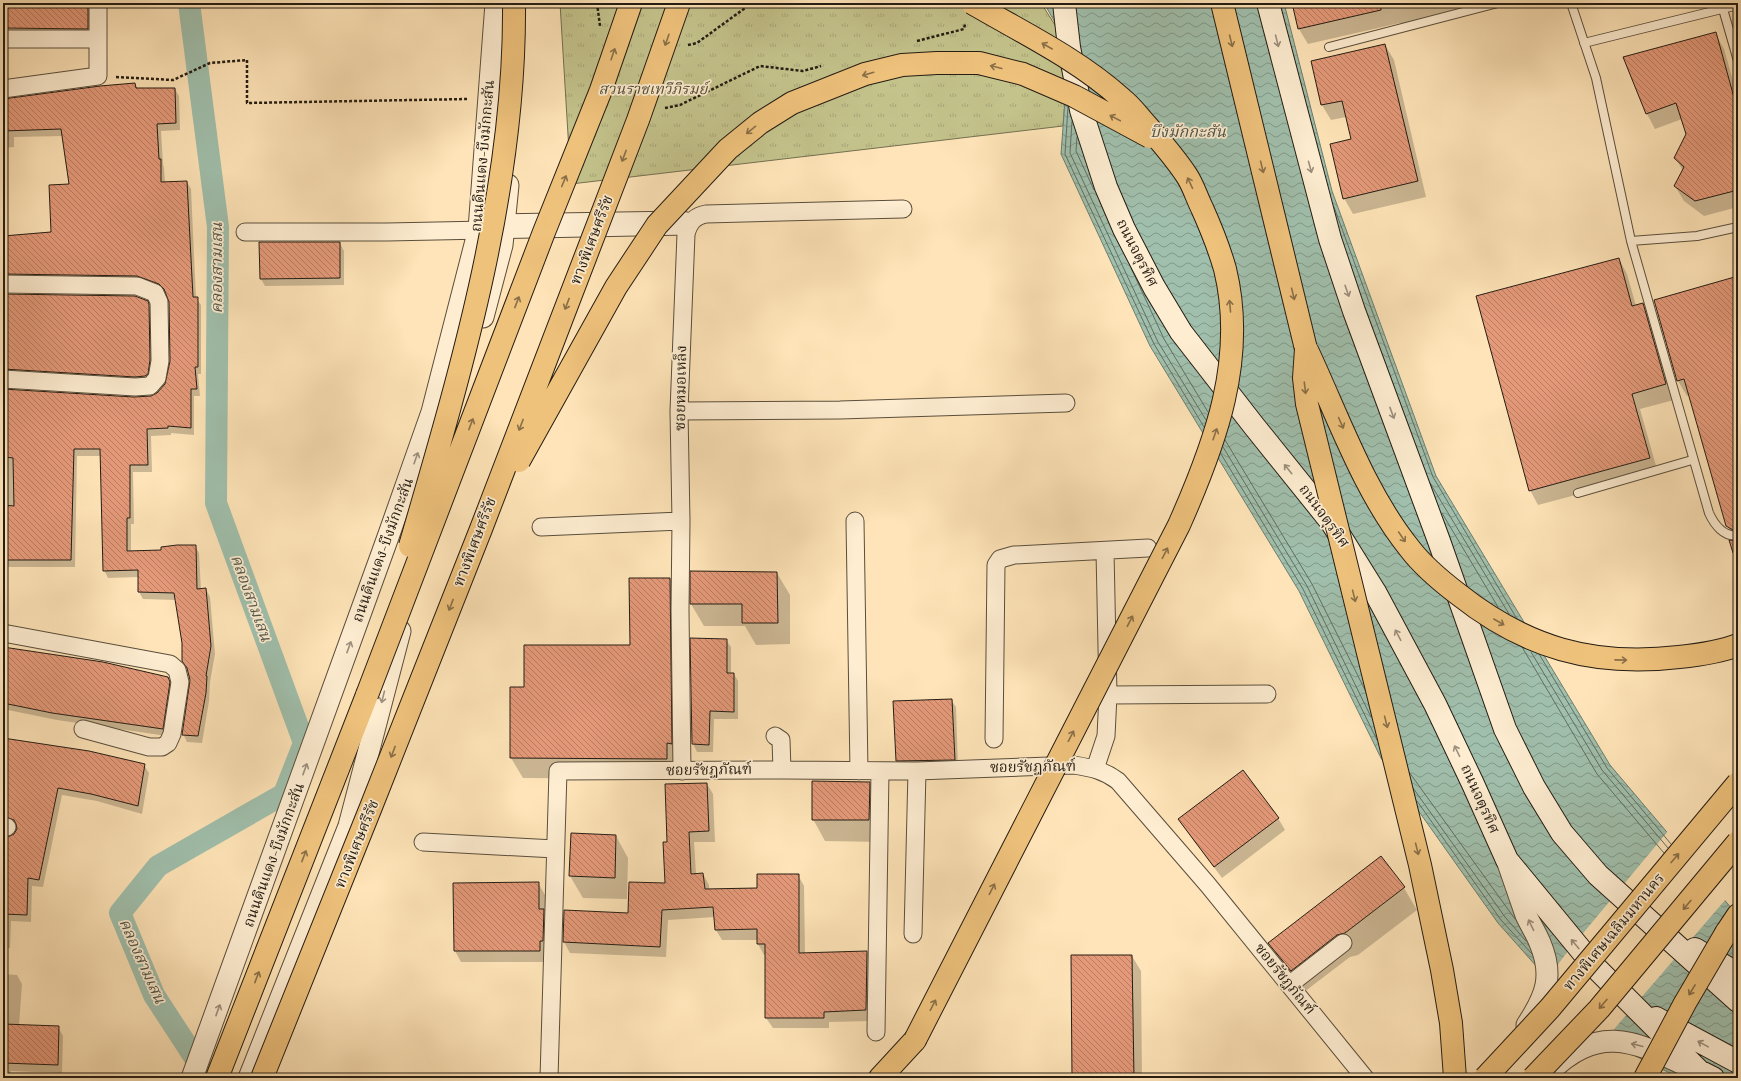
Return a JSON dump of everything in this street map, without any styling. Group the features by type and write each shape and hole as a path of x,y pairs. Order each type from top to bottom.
{"highway":[{"path":"367,696 446,424 488,250 502,170 509,99 514,3"},
{"path":"217,1078 367,696 536,254 601,90 631,3"},
{"name":"ทางพิเศษศรีรัช","path":"256,1072 372,807 638,120 679,3"},
{"path":"1222,3 1306,349 1355,456 1381,506 1410,550 1439,579 1477,609 1521,635 1568,652 1615,660 1656,660 1695,656 1738,645"},
{"path":"897,1078 915,1040 1179,526 1203,472 1218,425 1230,372 1232,341 1230,306 1225,269 1214,235 1187,177 1162,143 1123,99 1074,62 969,13"},
{"path":"480,529 616,287 657,225 728,149 760,123 792,103 865,74 902,65 979,63 1023,74 1074,96 1162,143"},
{"path":"1306,349 1304,378 1307,404 1420,865 1451,1023 1455,1078"},
{"name":"ทางพิเศษเฉลิมมหานคร","path":"1485,1078 1550,1008 1738,783"},
{"path":"1533,1078 1599,1009 1738,842"},
{"path":"1644,1078 1685,1003 1738,915"},
{"path":"880,1078 915,1040"}],"main road":[{"name":"ถนนจตุรทิศ","path":"1064,3 1069,47 1081,110 1106,187 1124,229 1154,287 1181,332 1332,523 1375,592 1435,704 1507,860 1595,967 1706,1074"},
{"path":"1268,3 1330,239 1354,311 1439,541 1505,729 1534,787 1562,833 1598,875 1738,1001"},
{"path":"1654,927 1738,974"},
{"name":"ถนนจตุรทิศ","path":"1636,1007 1738,1062"}],"street":[{"path":"3,89 98,76 98,3"},
{"name":"ถนนดินแดง-บึงมักกะสัน","path":"192,1078 205,1047 432,412 479,226 496,3"},
{"name":"ถนนดินแดง-บึงมักกะสัน","path":"256,1072 350,826 502,245 524,3"},
{"path":"3,39 97,39"},
{"path":"688,226 691,221 700,215 706,214 903,209"},
{"path":"246,232 387,232 479,226 682,220 687,221 688,226"},
{"name":"ซอยหมอเหล็ง","path":"682,771 679,412 686,234 688,226"},
{"path":"3,284 137,286 155,293 159,302 160,331 159,366 157,378 150,386 135,387 3,379"},
{"path":"679,412 840,410 1066,403"},
{"path":"542,527 681,521"},
{"path":"855,521 859,771"},
{"path":"994,739 996,565 1000,559 1014,554 1148,548"},
{"path":"1095,769 1106,736 1108,695 1105,551"},
{"path":"3,633 170,664 177,670 180,682 172,734 168,743 162,747 149,747 83,730"},
{"path":"1108,695 1267,694"},
{"path":"775,736 781,740 782,770"},
{"name":"ซอยรัชฎภัณฑ์","path":"555,849 558,770 917,771 1074,765 1106,772 1118,781 1208,885 1364,1078"},
{"path":"876,1032 880,770"},
{"path":"913,934 917,771"},
{"path":"423,842 555,849 549,1078"},
{"path":"1477,1078 1527,1026 1545,994 1548,978 1546,961 1540,942 1527,915 1507,860"},
{"path":"1289,985 1343,943"},
{"path":"1550,1071 1579,1050 1596,1042 1623,1041 1644,1046 1706,1074"},
{"path":"256,1072 271,1078"}],"lane":[{"path":"1329,48 1498,3"},
{"path":"1571,3 1596,78 1631,241 1692,460 1714,524 1723,532 1735,535 1738,534"},
{"path":"1584,43 1738,5"},
{"path":"1723,9 1738,61"},
{"path":"1631,241 1697,236 1738,228"},
{"path":"1578,493 1692,460"}],"path":[{"path":"597,3 600,33"},
{"path":"910,43 964,28 969,13"},
{"path":"98,76 173,80 210,63 246,60 247,103 489,99"},
{"path":"657,109 680,106 760,66 803,71 827,65"}],"green space":[{"name":"สวนราชเทวีภิรมย์","path":"560,3 1041,3 1069,47 1063,126 571,184"}],"water":[{"name":"บึงมักกะสัน","path":"1044,3 1284,3 1332,191 1436,476 1610,765 1738,916 1738,1078 1680,1078 1601,1039 1498,923 1381,758 1299,591 1150,346 1061,154 1069,47"}],"pier":[{"path":"1668,831 1726,899 1603,1042 1546,980"}],"building":[{"path":"3,3 88,3 88,29 3,28"},
{"path":"1292,3 1381,3 1381,10 1298,29"},
{"path":"1716,32 1738,112 1738,190 1695,201 1674,186 1684,167 1674,158 1686,134 1676,103 1646,114 1623,57"},
{"path":"1385,44 1418,181 1343,199 1330,144 1351,139 1342,101 1321,105 1311,61"},
{"path":"135,83 136,88 175,88 176,123 157,124 159,159 161,159 161,182 187,181 193,297 198,297 198,367 195,367 197,389 191,389 191,428 168,426 168,428 147,429 148,465 130,465 130,518 127,518 127,551 161,550 161,547 196,545 197,589 206,588 211,646 206,676 206,693 198,736 182,735 190,680 187,668 182,661 182,643 174,593 138,592 138,570 103,571 100,449 74,449 71,560 3,560 3,505 14,506 13,458 5,457 3,389 134,397 151,396 157,393 165,384 170,361 169,302 164,289 159,284 137,276 3,274 3,236 51,232 49,185 69,184 61,129 3,131 3,99 100,86"},
{"path":"259,242 340,242 340,278 260,279"},
{"path":"1619,258 1632,306 1643,303 1666,384 1632,394 1650,458 1529,491 1476,296"},
{"path":"1738,276 1738,530 1733,530 1726,526 1684,379 1677,381 1654,300"},
{"path":"3,294 135,296 148,301 150,360 148,374 145,376 135,377 3,369"},
{"path":"1729,540 1738,541 1738,552 1733,553"},
{"path":"690,571 777,572 778,623 742,623 742,604 690,604"},
{"path":"629,578 670,578 672,744 667,743 667,759 510,758 510,687 524,687 524,645 630,645"},
{"path":"690,638 727,639 727,673 734,673 734,712 710,711 709,745 692,744"},
{"path":"3,647 103,662 168,677 170,682 163,729 52,713 3,703"},
{"path":"952,699 955,760 896,761 893,701"},
{"path":"3,738 89,751 145,764 138,806 91,794 58,788 39,880 28,878 27,915 3,914 3,836 10,836 14,834 17,829 14,820 3,816"},
{"path":"1243,770 1279,818 1214,867 1178,819"},
{"path":"812,781 870,782 869,820 812,820"},
{"path":"707,783 709,831 689,832 691,874 703,873 705,889 757,888 757,874 799,874 799,953 867,951 866,1010 824,1012 824,1018 765,1018 765,944 757,944 757,929 715,930 713,907 662,910 660,947 563,942 564,910 628,913 629,882 665,883 663,842 667,842 665,784"},
{"path":"571,833 616,835 615,878 569,876"},
{"path":"1381,856 1405,887 1345,933 1337,935 1291,971 1268,943"},
{"path":"539,882 539,909 544,909 543,941 540,941 540,951 454,951 453,883"},
{"path":"1071,955 1132,955 1134,1078 1072,1078"},
{"path":"3,1024 59,1026 58,1065 3,1063"}],"waterway":[{"name":"คลองสามเสน","path":"189,3 218,227 216,503 304,743 284,794 158,866 120,913 154,995 208,1078"}]}
